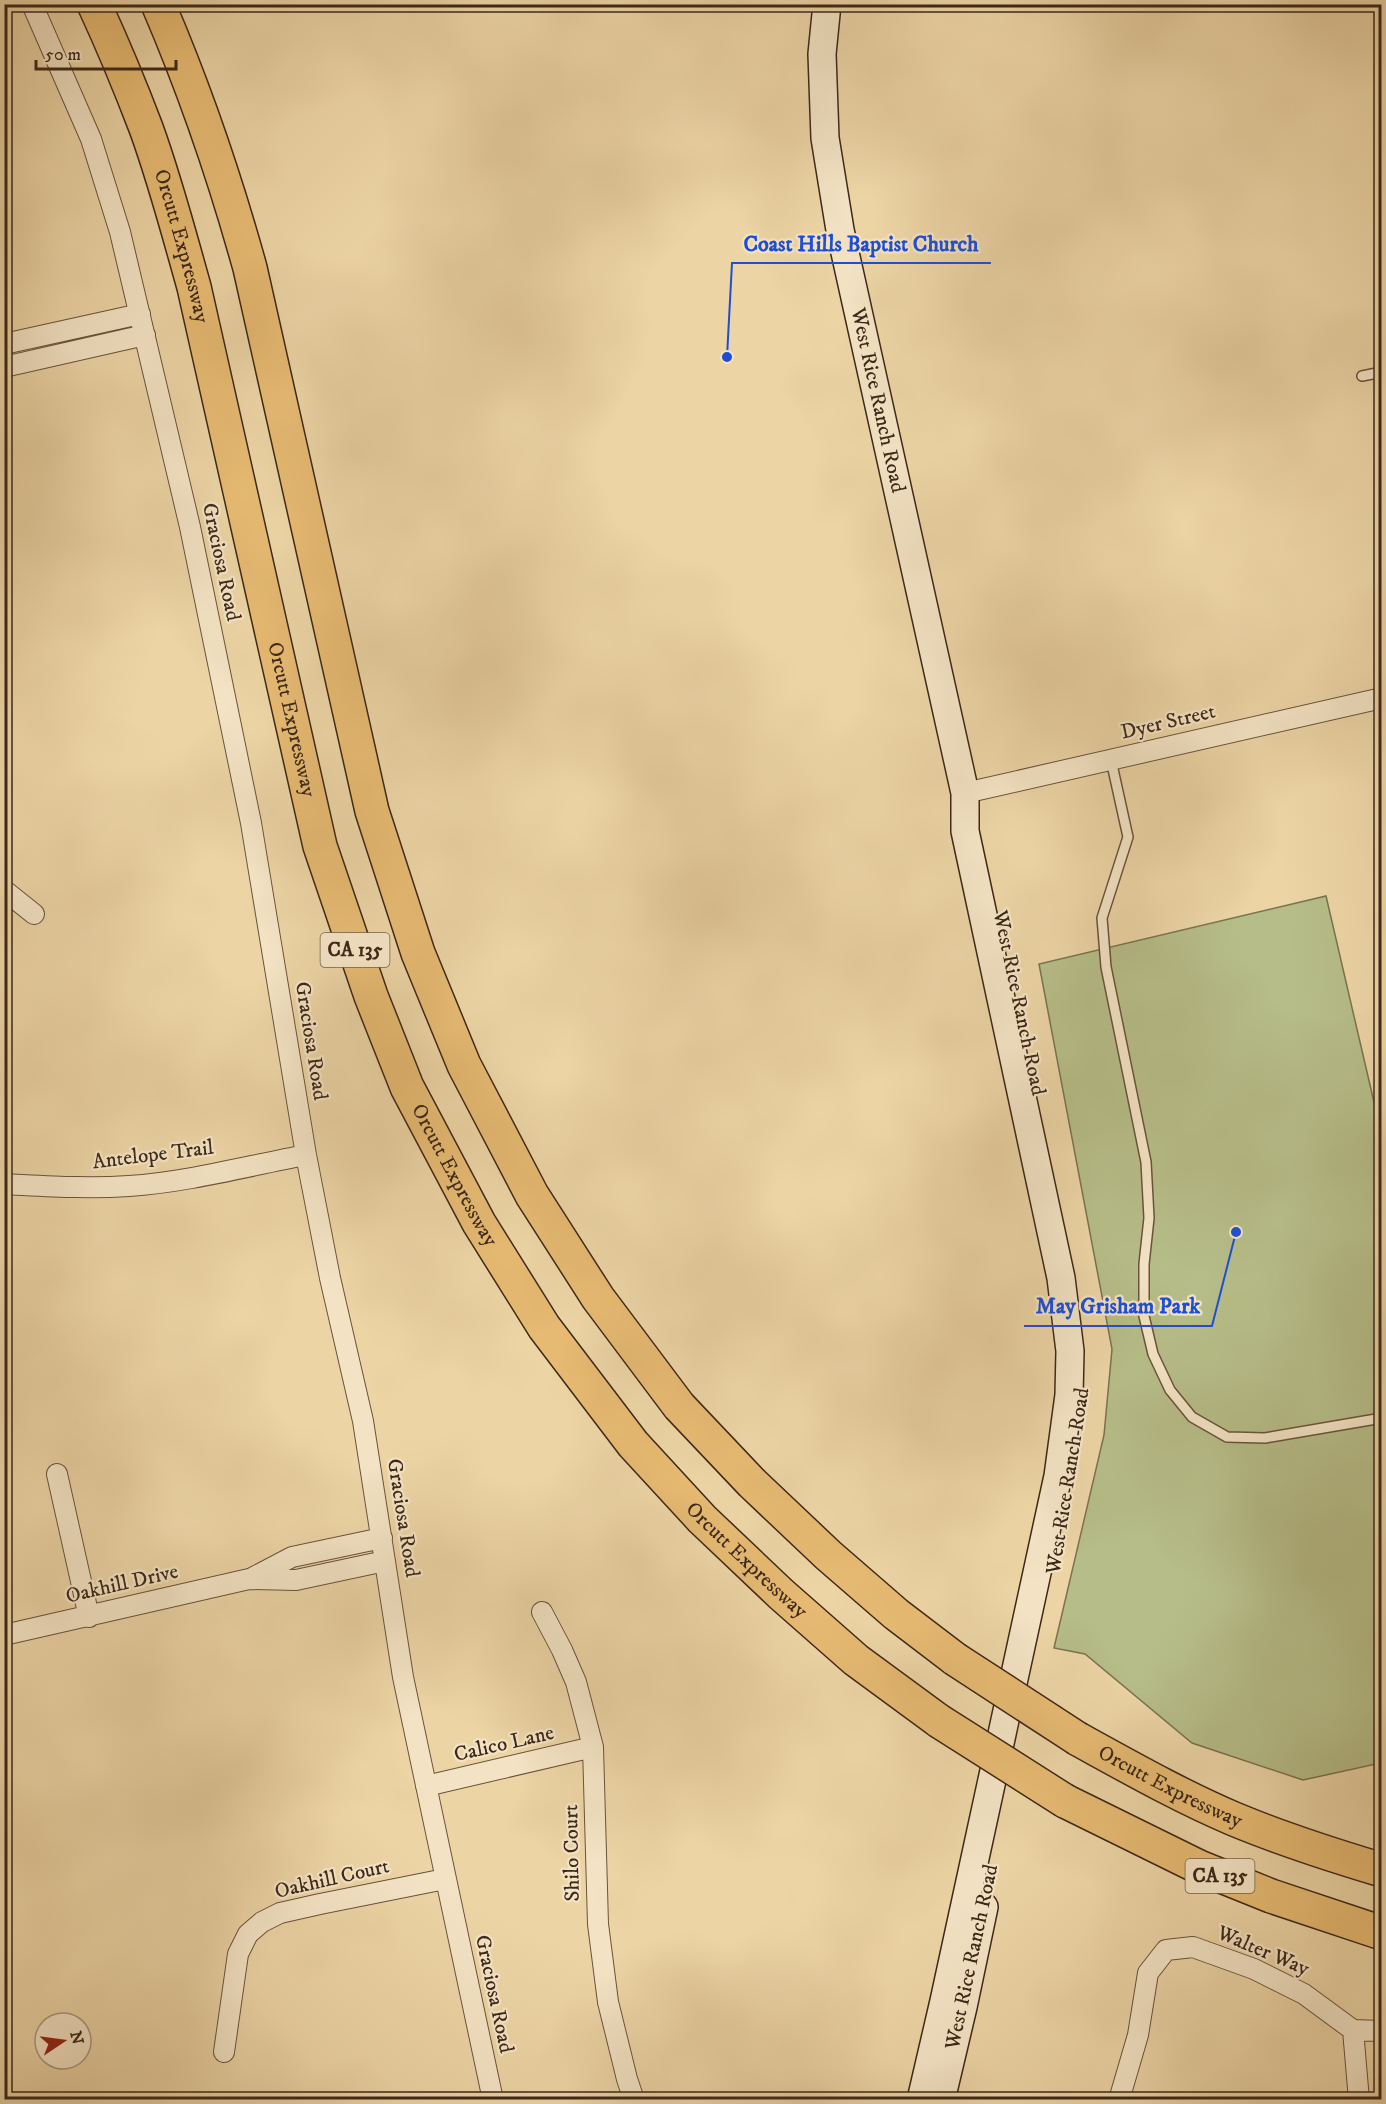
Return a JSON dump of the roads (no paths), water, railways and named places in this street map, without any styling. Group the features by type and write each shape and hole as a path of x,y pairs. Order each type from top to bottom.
{"highway":[{"name":"Orcutt Expressway","path":"94,4 114,47 146,130 194,287 320,846 371,996 407,1087 479,1223 544,1327 633,1444 702,1519 781,1594 856,1660 939,1721 1065,1801 1199,1867 1271,1896 1382,1934"},
{"name":"Orcutt Expressway","path":"158,4 207,126 247,258 372,811 418,953 464,1065 532,1195 598,1298 679,1406 752,1483 828,1555 896,1614 955,1659 1078,1738 1159,1783 1234,1819 1325,1853 1382,1870"}],"main road":[{"name":"West Rice Ranch Road","path":"826,4 822,54 825,138 838,219 964,793 964,831 1061,1278 1070,1351 1069,1395 1058,1476 921,2100"},
{"name":"West Rice Ranch Road","path":"940,2100 963,2007 1073,1474 1084,1398 1086,1350 1077,1276 1012,972 980,826 964,793"}],"street":[{"name":"Graciosa Road","path":"32,4 91,139 120,231 190,526 252,823 306,1155 330,1278 363,1421 403,1677 493,2100"},
{"path":"4,344 140,314"},
{"path":"4,367 145,335"},
{"name":"Dyer Street","path":"964,793 1382,698"},
{"path":"4,890 34,914"},
{"name":"Antelope Trail","path":"4,1184 132,1186 306,1155"},
{"path":"57,1473 89,1617"},
{"name":"Oakhill Drive","path":"4,1635 249,1579 292,1557 382,1538"},
{"name":"Oakhill Drive","path":"249,1579 296,1580 386,1561"},
{"name":"Shilo Court","path":"542,1612 576,1682 593,1747 598,1924 608,2002 634,2100"},
{"name":"Calico Lane","path":"426,1786 593,1747"},
{"name":"Oakhill Court","path":"224,2052 238,1954 248,1934 262,1922 280,1913 445,1879"},
{"name":"Walter Way","path":"1119,2100 1138,2035 1148,1974 1166,1950 1193,1947 1254,1969 1304,1994 1353,2030"},
{"path":"1359,2100 1353,2030 1382,2031"}],"lane":[{"path":"1362,376 1382,372"},
{"path":"1111,760 1128,837 1102,918 1106,967 1146,1162 1149,1218 1144,1264 1144,1316 1153,1354 1170,1390 1192,1417 1227,1437 1265,1438 1382,1418"}],"place":[{"name":"Coast Hills Baptist Church","path":"727,357"},
{"name":"May Grisham Park","path":"1236,1232"}]}
